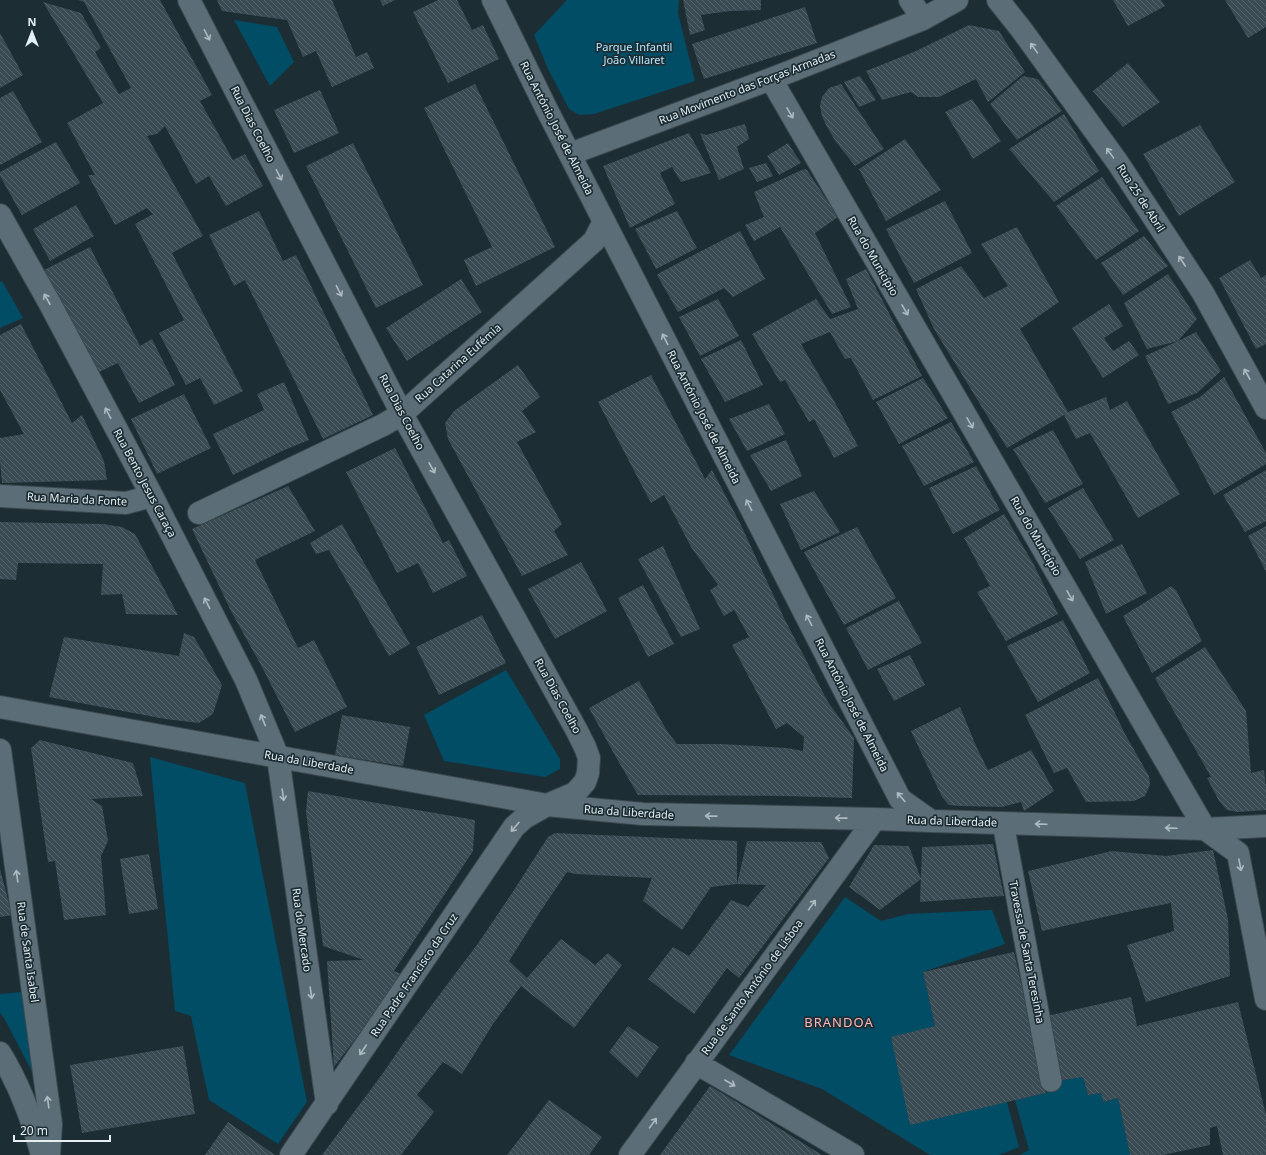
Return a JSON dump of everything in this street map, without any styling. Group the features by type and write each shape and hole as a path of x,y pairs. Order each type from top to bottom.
{"street":[{"name":"Rua Dias Coelho","path":"189,0 402,414 585,747 589,758 588,773 585,782 575,793 547,805"},
{"name":"Rua António José de Almeida","path":"493,0 547,110 900,799 931,821"},
{"path":"910,0 923,19"},
{"name":"Rua Movimento das Forças Armadas","path":"570,154 771,79 923,19 957,0"},
{"name":"Rua 25 de Abril","path":"998,0 1122,170 1203,293 1266,408"},
{"name":"Rua do Município","path":"771,79 1205,829 1238,853 1266,999"},
{"name":"Rua Bento Jesus Caraça","path":"0,215 49,302 152,496 246,680 278,756"},
{"name":"Rua Catarina Eufémia","path":"199,512 383,425 402,414 594,241 604,221"},
{"name":"Rua Maria da Fonte","path":"0,496 126,503 152,496"},
{"name":"Rua da Liberdade","path":"0,707 547,805 643,814 1205,829 1266,826"},
{"name":"Rua de Santa Isabel","path":"0,750 51,1124 49,1155"},
{"name":"Rua do Mercado","path":"278,756 327,1104"},
{"name":"Rua Padre Francisco da Cruz","path":"291,1155 514,827 524,818 547,805"},
{"name":"Rua de Santo António de Lisboa","path":"630,1155 875,819"},
{"name":"Travessa de Santa Teresinha","path":"1002,823 1051,1081"},
{"path":"0,1053 8,1065 42,1155"},
{"path":"696,1063 853,1155"}],"green space":[{"name":"Parque Infantil João Villaret","path":"567,0 679,0 678,13 695,81 594,114 579,115 569,109 548,69 534,35"},
{"path":"234,20 277,27 294,62 270,86"},
{"path":"2,281 23,318 0,328 0,282"},
{"path":"506,670 560,759 560,769 545,777 444,761 424,715"},
{"path":"150,757 245,783 307,1102 278,1144 209,1100 191,1016 175,1011"},
{"path":"845,897 881,921 908,914 992,910 1005,944 923,972 935,1026 1007,1102 1019,1147 999,1155 930,1155 822,1089 729,1055"},
{"path":"21,992 39,1085 0,1013 0,994"},
{"path":"1083,1077 1088,1095 1101,1093 1103,1102 1118,1098 1130,1155 1020,1155 1029,1150 1015,1100 1046,1093 1057,1081"}],"building":[{"path":"78,0 160,0 212,95 200,101 233,160 245,154 263,186 226,206 209,176 196,184 165,126 157,134 147,136 203,236 172,253 243,391 214,405 200,378 186,385 159,333 184,320 135,224 153,214 147,208 115,225 88,175 95,175 67,123 103,103 43,2 81,13 101,48 95,52 119,94 131,88 84,2"},
{"path":"217,0 332,0 356,57 367,52 374,68 332,87 316,51 303,57 287,20 222,11"},
{"path":"380,0 395,0 383,6"},
{"path":"438,0 457,0 472,30 483,25 499,59 448,83 413,12"},
{"path":"683,0 761,0 761,10 730,11 701,15 705,30 690,35"},
{"path":"1113,0 1161,0 1165,6 1128,26"},
{"path":"1225,0 1266,0 1266,27 1248,38"},
{"path":"805,7 817,43 704,79 692,44"},
{"path":"969,25 999,31 1025,72 988,102 976,79 939,97 918,97 911,92 882,100 866,71 916,51"},
{"path":"0,33 23,75 0,88"},
{"path":"1128,63 1160,102 1123,127 1093,91"},
{"path":"860,76 876,100 859,107 844,82"},
{"path":"1023,76 1038,79 1062,111 1017,140 990,104"},
{"path":"475,84 555,247 476,286 464,260 492,247 424,108"},
{"path":"841,84 884,149 855,166 836,142 827,127 822,116 820,106 822,97 829,88"},
{"path":"320,90 339,133 294,153 274,110"},
{"path":"13,91 42,142 0,165 0,98"},
{"path":"972,99 1001,141 973,159 945,112"},
{"path":"1064,114 1099,171 1054,202 1009,149"},
{"path":"745,124 749,139 737,147 744,169 719,180 700,133 706,135"},
{"path":"1200,125 1235,182 1179,216 1143,154"},
{"path":"689,133 711,173 681,182 672,167 660,173 675,204 630,228 603,166"},
{"path":"905,139 941,190 886,221 859,169"},
{"path":"56,142 80,183 22,215 0,176 0,172"},
{"path":"353,143 423,285 376,308 306,166"},
{"path":"788,143 801,163 779,175 767,156"},
{"path":"766,163 773,176 757,182 749,168"},
{"path":"804,169 807,170 838,217 815,233 851,307 832,314 780,227 754,241 745,225 764,217 754,192"},
{"path":"1102,177 1139,231 1096,260 1056,206"},
{"path":"945,201 972,253 914,283 886,229"},
{"path":"76,205 94,236 50,261 33,229"},
{"path":"259,211 283,261 296,255 373,415 323,439 245,280 234,286 209,235"},
{"path":"677,211 697,248 656,269 635,229"},
{"path":"1017,227 1059,302 1020,329 1068,412 1106,397 1110,410 1127,401 1180,494 1138,518 1090,433 1076,439 1064,415 1007,448 934,329 916,289 961,266 984,298 1008,286 981,244"},
{"path":"740,231 765,279 733,297 724,288 678,312 657,275"},
{"path":"1144,236 1168,266 1123,295 1101,263"},
{"path":"90,247 140,346 152,339 175,385 139,403 118,363 97,373 44,270"},
{"path":"1250,260 1261,278 1266,275 1266,344 1256,349 1219,278"},
{"path":"866,269 922,376 873,400 851,358 845,359 830,332 801,344 858,446 834,458 814,419 809,422 785,380 780,382 752,334 816,299 830,319 858,309 846,279"},
{"path":"1168,274 1197,319 1178,341 1147,349 1124,303"},
{"path":"461,279 482,312 407,361 386,328"},
{"path":"718,299 739,336 700,356 679,317"},
{"path":"1109,304 1123,326 1104,338 1113,351 1129,341 1139,355 1103,378 1072,328"},
{"path":"21,324 72,423 82,415 104,461 107,480 2,483 0,438 24,434 0,390 0,335"},
{"path":"1196,332 1221,371 1197,393 1168,404 1145,356"},
{"path":"741,340 763,385 725,402 701,359"},
{"path":"518,365 540,397 522,411 536,432 517,442 562,524 554,531 568,555 522,576 448,439 445,423 454,411"},
{"path":"651,375 705,479 712,470 740,523 784,618 828,702 854,738 852,798 638,795 589,708 639,681 667,731 677,744 722,744 787,748 803,751 804,737 787,723 776,729 732,645 749,637 734,610 724,616 710,590 718,585 691,547 664,495 651,503 598,402"},
{"path":"1224,377 1266,453 1266,464 1214,495 1171,412 1200,397"},
{"path":"923,378 948,418 899,444 876,402"},
{"path":"284,382 309,440 282,451 233,475 213,434 264,410 257,394"},
{"path":"184,394 211,448 157,474 131,419"},
{"path":"769,404 785,434 747,451 729,419"},
{"path":"951,422 974,462 924,486 902,446"},
{"path":"1053,430 1083,484 1045,503 1013,449"},
{"path":"786,440 802,476 771,491 750,455"},
{"path":"395,448 443,543 449,540 467,576 433,593 418,563 397,573 346,472"},
{"path":"976,466 1000,510 953,534 929,488"},
{"path":"1266,470 1266,521 1245,532 1223,495"},
{"path":"288,486 315,531 255,560 298,648 314,640 347,707 295,732 262,667 231,611 192,529"},
{"path":"1083,488 1114,540 1080,559 1048,508"},
{"path":"814,491 840,532 801,550 780,504"},
{"path":"1004,514 1034,565 1058,614 1006,641 977,592 990,586 964,538"},
{"path":"0,522 103,524 122,527 135,534 178,615 126,614 122,594 101,595 103,564 18,563 16,580 0,579"},
{"path":"342,524 410,644 389,656 329,550 316,554 310,543"},
{"path":"1266,526 1266,572 1248,536"},
{"path":"857,527 896,598 844,625 804,552"},
{"path":"1122,544 1147,593 1106,614 1085,562"},
{"path":"663,546 700,629 681,637 638,559"},
{"path":"581,562 607,611 555,639 528,589"},
{"path":"643,585 674,644 648,657 618,598"},
{"path":"1171,586 1176,590 1202,641 1152,673 1123,616"},
{"path":"899,601 922,643 868,670 846,628"},
{"path":"482,615 506,663 439,695 416,647"},
{"path":"1063,620 1090,673 1038,702 1007,646"},
{"path":"184,633 194,637 222,685 213,714 199,723 165,719 49,697 64,637 179,656"},
{"path":"1205,647 1246,711 1251,773 1264,770 1266,810 1238,812 1227,810 1219,801 1207,778 1211,777 1155,678"},
{"path":"910,655 925,685 894,701 877,669"},
{"path":"1098,678 1125,734 1149,776 1150,785 1145,796 1134,801 1086,802 1067,768 1054,773 1025,715"},
{"path":"960,707 988,770 1031,750 1054,791 1024,811 1021,802 1002,807 949,805 942,797 911,731"},
{"path":"342,715 410,727 403,766 335,755"},
{"path":"40,740 133,763 143,796 91,799 102,806 108,841 101,856 106,915 64,920 55,861 48,862 31,748"},
{"path":"308,791 475,820 473,851 394,971 404,975 334,1067 327,961 364,960 323,946 306,812"},
{"path":"555,833 737,841 737,884 711,887 682,930 643,901 652,878 575,874 567,872 509,961 527,978 561,939 595,965 608,953 622,965 574,1028 521,986 493,1024 462,1074 443,1062 417,1095 434,1112 401,1155 322,1155 479,942 548,837"},
{"path":"747,841 821,842 829,858 739,978 727,968 694,1014 648,979 673,947 689,956 731,900 748,907 766,885 737,884"},
{"path":"993,844 1004,896 920,902 922,847"},
{"path":"874,845 909,846 921,879 880,910 849,887"},
{"path":"1213,850 1228,919 1230,976 1146,1002 1127,945 1174,931 1171,903 1042,931 1028,871 1112,851 1166,856"},
{"path":"149,854 158,909 129,914 120,859"},
{"path":"0,869 12,915 0,917"},
{"path":"1014,952 1046,1093 910,1125 891,1037 935,1026 923,972"},
{"path":"1131,997 1137,1026 1238,1002 1266,1115 1266,1155 1223,1155 1217,1126 1210,1128 1210,1145 1163,1155 1130,1155 1118,1098 1103,1102 1101,1093 1088,1095 1083,1077 1057,1081 1042,1017"},
{"path":"628,1026 659,1047 637,1078 609,1052"},
{"path":"183,1046 195,1114 82,1133 70,1065"},
{"path":"710,1086 750,1110 822,1155 660,1155"},
{"path":"549,1100 602,1137 589,1155 507,1155"},
{"path":"228,1122 275,1155 205,1155"}],"district":[{"name":"BRANDOA","path":"839,1022"}]}
